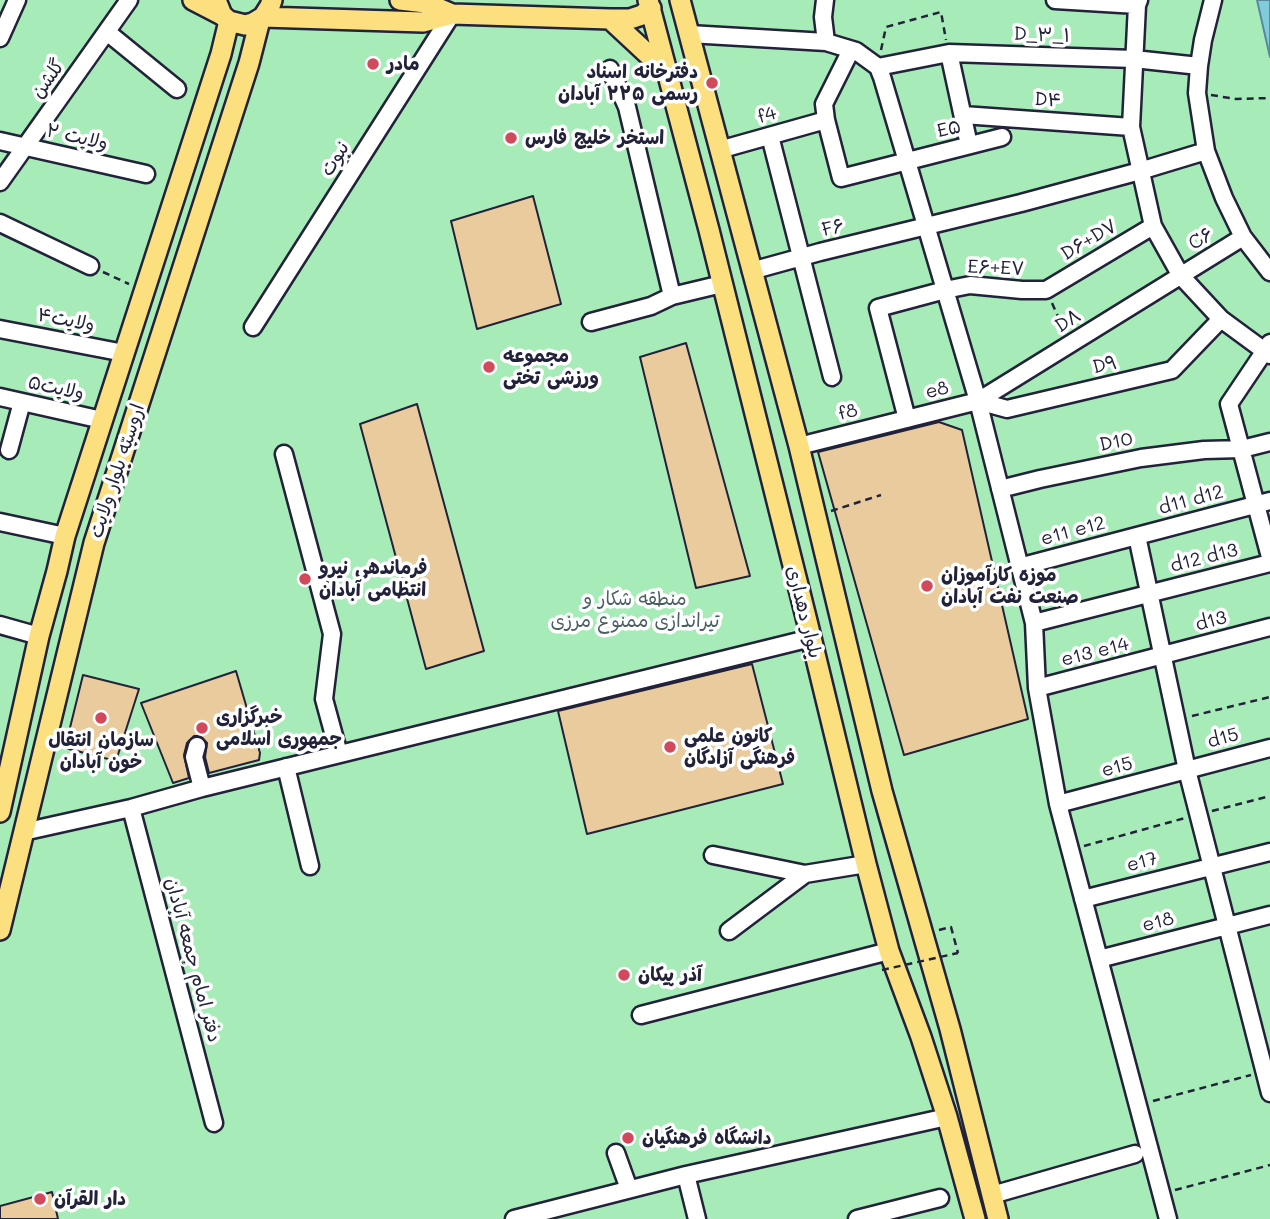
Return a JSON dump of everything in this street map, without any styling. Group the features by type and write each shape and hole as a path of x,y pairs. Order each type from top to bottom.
{"main road":[{"path":"193,0 245,25 253,23 265,12 423,22 452,14 630,19 642,15 650,4"},
{"path":"400,0 426,3 452,14"},
{"name":"بلوار دهداری","path":"680,0 799,446 882,791 950,1029 998,1219"},
{"name":"بلوار دهداری","path":"650,4 889,951 947,1117 975,1219"},
{"name":"اروسیّه بلوار ولایت","path":"0,813 39,636 65,536 221,54 222,12"},
{"name":"اروسیّه بلوار ولایت","path":"0,929 94,543 265,12"},
{"path":"610,19 668,73"},
{"path":"709,230 738,222"},
{"path":"65,536 79,544 94,543"},
{"path":"57,571 73,568 86,578"},
{"path":"850,801 882,791"},
{"path":"860,840 893,832"}],"street":[{"path":"0,38 17,0"},
{"name":"گلشن","path":"0,182 129,0"},
{"path":"825,0 823,17 826,43"},
{"path":"1055,0 1138,3 1131,127 1153,226 1181,276 1221,319 1268,350 1230,404 1242,449 1263,503 1270,557"},
{"path":"1213,0 1203,40 1197,93 1206,150 1224,198 1243,237 1270,272"},
{"name":"نبوت","path":"253,327 452,14"},
{"path":"107,32 177,89"},
{"path":"689,34 826,43 851,50 878,67 978,401 1034,623 1037,688 1058,804 1168,1219"},
{"path":"825,120 824,104 851,50"},
{"path":"949,53 969,145"},
{"name":"D_۳_۱","path":"878,67 949,53 1134,59 1199,66"},
{"path":"610,69 627,107 672,296"},
{"name":"D۴","path":"962,114 1131,127"},
{"name":"f4","path":"719,150 825,120"},
{"name":"E۵","path":"825,120 841,177 1002,137"},
{"path":"770,136 832,377"},
{"name":"ولایت ۲","path":"0,141 146,174"},
{"name":"F۶","path":"751,271 1021,204 1206,150"},
{"path":"0,223 90,266"},
{"name":"D۶+D۷","path":"1046,290 1153,226"},
{"name":"C۶","path":"1181,276 1243,237"},
{"name":"D۸","path":"978,401 1181,276"},
{"path":"591,322 652,306 672,296 722,284"},
{"name":"E۶+E۷","path":"907,419 878,308 970,285 1046,290"},
{"name":"D۹","path":"978,401 1007,409 1172,370 1221,319"},
{"name":"ولایت۴","path":"0,329 124,353"},
{"name":"ولایت۵","path":"0,397 103,420"},
{"name":"e8","path":"907,419 978,401"},
{"path":"9,450 22,402"},
{"name":"f8","path":"799,446 907,419"},
{"name":"D10","path":"1000,489 1141,458 1204,450 1242,449 1270,442"},
{"path":"284,454 332,634 324,699 339,754"},
{"name":"d11 d12","path":"1137,536 1263,503"},
{"path":"0,522 65,536"},
{"path":"1137,536 1187,770 1267,1071 1270,1093"},
{"name":"e11 e12","path":"1019,567 1137,536"},
{"name":"d12 d13","path":"1034,623 1270,563"},
{"path":"0,625 39,636"},
{"name":"d13","path":"1163,656 1270,627"},
{"path":"23,832 811,638"},
{"name":"e13 e14","path":"1037,688 1163,656"},
{"path":"197,746 194,757 202,788"},
{"name":"d15","path":"1187,770 1270,748"},
{"path":"286,767 310,866"},
{"name":"e15","path":"1058,804 1187,770"},
{"name":"دفتر امام جمعه آبادان","path":"131,807 214,1123"},
{"name":"e17","path":"1083,899 1270,852"},
{"path":"713,855 805,874 866,864"},
{"path":"729,931 805,874"},
{"name":"e18","path":"1099,959 1270,915"},
{"path":"641,1016 889,951"},
{"path":"514,1219 558,1214 629,1189 947,1117"},
{"path":"616,1153 629,1189"},
{"path":"992,1195 1135,1154"},
{"path":"686,1175 697,1219"},
{"path":"857,1219 940,1198"}],"path":[{"path":"878,67 886,27 941,12 949,53"},
{"path":"1197,93 1236,99 1270,99"},
{"path":"90,266 145,291"},
{"path":"1046,290 1071,344"},
{"path":"815,516 881,495"},
{"path":"1177,720 1270,697"},
{"path":"1070,850 1270,796"},
{"path":"882,970 958,953 951,927"},
{"path":"1138,1105 1267,1071"},
{"path":"1161,1194 1270,1165"}],"green space":[{"name":"منطقه شکار و تیراندازی ممنوع مرزی","path":"0,0 1270,0 1270,1219 0,1219"}],"water":[{"path":"1257,0 1270,0 1270,57"}],"building":[{"path":"533,196 561,304 477,329 451,221"},
{"path":"686,343 750,576 696,588 640,357"},
{"path":"417,404 484,651 426,669 360,424"},
{"name":"موزه کارآموزان صنعت نفت آبادان","path":"939,422 962,430 1028,719 904,755 818,452"},
{"name":"کانون علمی فرهنگی آزادگان","path":"752,664 783,784 587,834 558,711"},
{"name":"خبرگزاری جمهوری اسلامی","path":"236,671 260,753 259,760 209,773 205,757 207,743 200,736 194,736 187,743 184,755 189,778 173,783 141,703"},
{"name":"سازمان انتقال خون آبادان","path":"83,675 139,689 116,761 65,748"},
{"name":"دار القرآن","path":"52,1192 58,1219 0,1219 0,1206"}],"place":[{"name":"مادر","path":"373,64"},
{"name":"دفترخانه اسناد رسمی ۲۲۵ آبادان","path":"712,83"},
{"name":"استخر خلیج فارس","path":"511,138"},
{"name":"مجموعه ورزشی تختی","path":"489,367"},
{"name":"فرماندهی نیرو انتظامی آبادان","path":"305,579"},
{"name":"موزه کارآموزان صنعت نفت آبادان","path":"927,586"},
{"name":"سازمان انتقال خون آبادان","path":"101,718"},
{"name":"خبرگزاری جمهوری اسلامی","path":"202,728"},
{"name":"کانون علمی فرهنگی آزادگان","path":"670,747"},
{"name":"آذر پیکان","path":"624,975"},
{"name":"دانشگاه فرهنگیان","path":"628,1138"},
{"name":"دار القرآن","path":"40,1199"}]}
